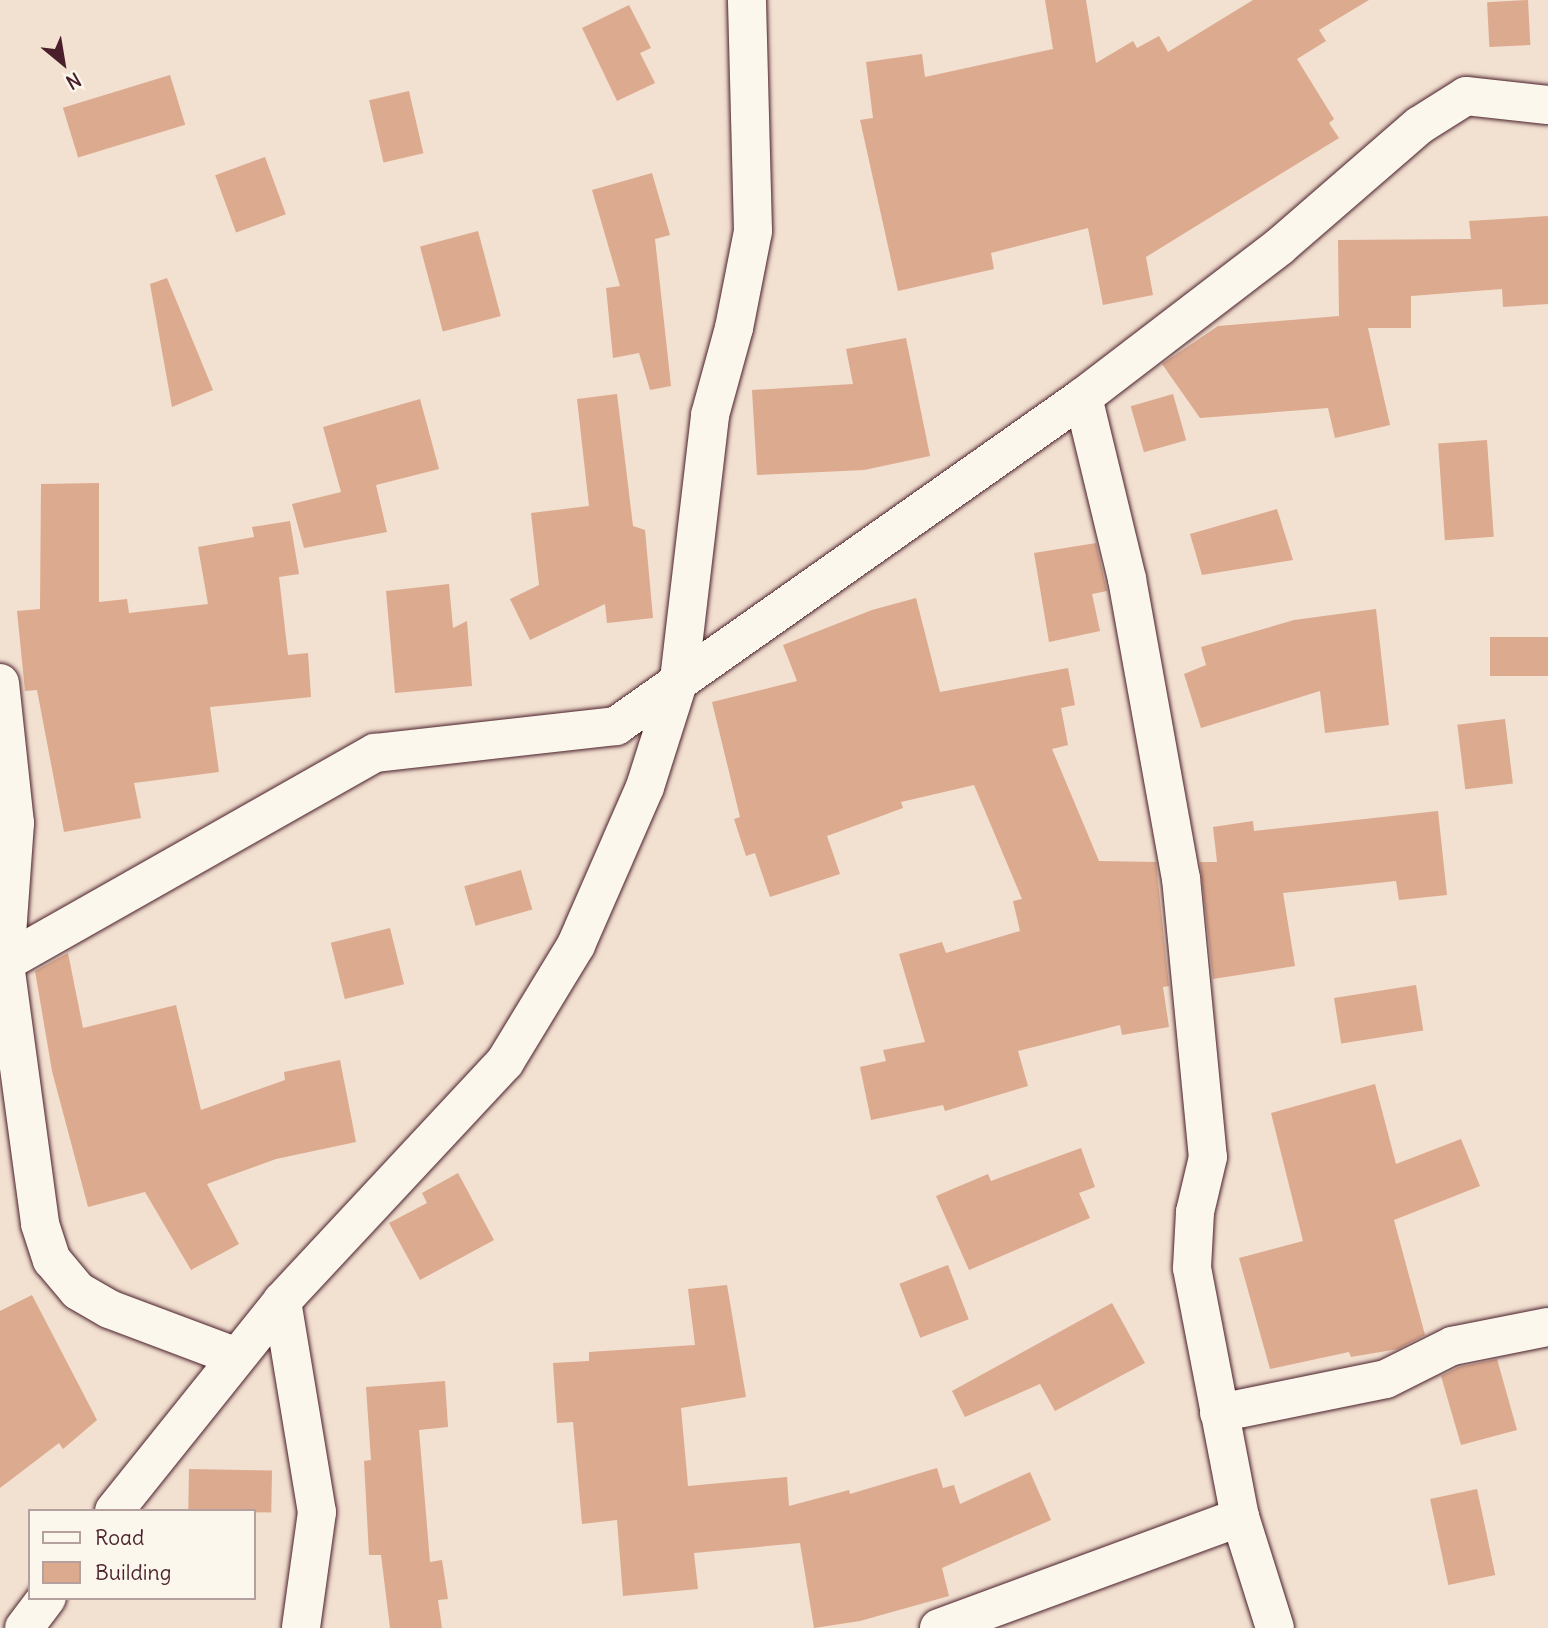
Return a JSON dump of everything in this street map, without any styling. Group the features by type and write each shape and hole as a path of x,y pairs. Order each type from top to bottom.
{"street":[{"path":"116,1509 234,1356 505,1062 552,989 645,787 679,680 710,415 734,328 753,231 747,0"},
{"path":"2,965 375,753 616,726 1083,397 1279,247 1432,117 1466,96 1548,105"},
{"path":"1083,397 1127,579 1181,878 1208,1157 1195,1212 1192,1268 1240,1517 1275,1628"},
{"path":"0,683 15,823 2,965 40,1224 52,1260 78,1291 109,1308 234,1356"},
{"path":"282,1301 317,1512 301,1628"},
{"path":"1219,1413 1386,1379 1452,1346 1548,1327"},
{"path":"939,1628 1240,1517"},
{"path":"24,1628 45,1600"}],"building":[{"path":"1045,0 1086,0 1096,63 1133,41 1137,48 1159,36 1168,52 1253,0 1369,0 1319,30 1326,41 1297,59 1334,119 1329,123 1339,138 1146,257 1153,295 1103,305 1088,228 991,253 994,269 898,291 860,120 873,118 866,62 922,54 925,77 1053,49"},
{"path":"1528,0 1530,45 1489,47 1487,2"},
{"path":"629,5 651,48 640,53 655,83 617,101 582,28"},
{"path":"170,75 185,125 78,157 63,108"},
{"path":"409,91 423,153 383,163 369,100"},
{"path":"265,157 286,214 236,232 215,175"},
{"path":"652,173 670,235 655,239 671,386 650,390 639,353 613,358 606,288 620,286 592,190"},
{"path":"1548,216 1548,304 1503,307 1502,289 1411,296 1411,328 1368,328 1390,425 1335,438 1328,408 1200,418 1162,364 1218,326 1339,316 1338,240 1471,239 1469,221"},
{"path":"478,231 501,316 443,332 420,247"},
{"path":"167,278 213,390 172,407 150,284"},
{"path":"906,338 930,456 864,470 757,475 752,390 853,384 846,349"},
{"path":"617,394 633,526 645,530 653,618 607,623 605,604 530,640 510,599 539,585 531,513 589,506 577,399"},
{"path":"1173,394 1186,440 1144,452 1131,406"},
{"path":"420,399 439,469 376,485 387,532 304,548 292,504 341,492 323,427"},
{"path":"1487,440 1494,537 1445,540 1438,443"},
{"path":"99,483 99,602 127,599 129,613 208,604 198,547 254,537 252,527 290,521 299,574 279,577 288,655 308,653 311,697 210,707 219,772 134,783 141,818 64,832 37,690 25,691 17,611 40,609 41,484"},
{"path":"1277,509 1293,560 1202,575 1190,534"},
{"path":"1096,543 1107,591 1092,594 1100,631 1049,642 1034,553"},
{"path":"449,584 453,628 467,621 472,686 395,693 386,591"},
{"path":"916,598 940,692 1068,668 1075,705 1061,708 1068,745 1052,749 1099,861 1156,862 1169,986 1163,987 1169,1027 1122,1035 1120,1025 1018,1051 1028,1086 945,1111 943,1105 871,1120 860,1067 886,1061 883,1050 925,1042 899,954 942,942 946,953 1020,931 1013,901 1022,899 974,785 901,802 903,808 827,836 840,874 770,897 755,853 746,856 734,819 740,817 712,702 797,681 783,645 872,610"},
{"path":"1376,609 1389,725 1325,733 1320,691 1201,728 1184,674 1206,665 1201,647 1294,620"},
{"path":"1490,637 1548,637 1548,676 1490,676"},
{"path":"1505,719 1513,784 1465,789 1457,725"},
{"path":"1438,811 1447,895 1399,900 1396,881 1283,893 1295,966 1213,979 1200,862 1217,862 1213,827 1253,821 1254,831"},
{"path":"521,870 532,909 476,926 464,886"},
{"path":"390,928 404,984 345,999 331,943"},
{"path":"68,953 83,1028 176,1005 201,1110 285,1080 284,1072 340,1060 356,1142 276,1159 207,1184 239,1244 191,1270 145,1192 88,1207 52,1071 35,971"},
{"path":"1416,985 1423,1030 1341,1043 1334,998"},
{"path":"1375,1084 1396,1164 1461,1139 1480,1186 1394,1220 1425,1335 1398,1349 1351,1357 1349,1352 1270,1369 1239,1258 1303,1241 1271,1113"},
{"path":"1081,1148 1095,1187 1079,1193 1090,1218 969,1270 936,1196 988,1174 991,1181"},
{"path":"458,1173 494,1240 420,1280 389,1223 427,1203 422,1193"},
{"path":"948,1265 969,1319 920,1338 899,1284"},
{"path":"727,1285 746,1397 681,1408 688,1486 787,1477 789,1506 849,1490 850,1494 937,1468 943,1488 954,1485 960,1504 1030,1472 1051,1520 942,1568 949,1596 860,1621 814,1628 800,1543 694,1553 698,1589 623,1596 617,1520 582,1524 573,1422 557,1423 553,1363 589,1361 589,1352 695,1345 688,1289"},
{"path":"32,1295 97,1420 63,1449 59,1443 0,1488 0,1311"},
{"path":"1112,1303 1145,1363 1055,1411 1040,1384 965,1417 952,1391"},
{"path":"1497,1359 1517,1430 1461,1445 1441,1376 1459,1367"},
{"path":"445,1381 448,1427 419,1430 430,1562 442,1560 448,1599 438,1600 442,1628 390,1628 381,1555 369,1555 364,1461 371,1460 366,1387"},
{"path":"189,1469 272,1470 271,1512 256,1512 256,1509 188,1509"},
{"path":"1477,1489 1495,1575 1448,1585 1430,1499"}]}
